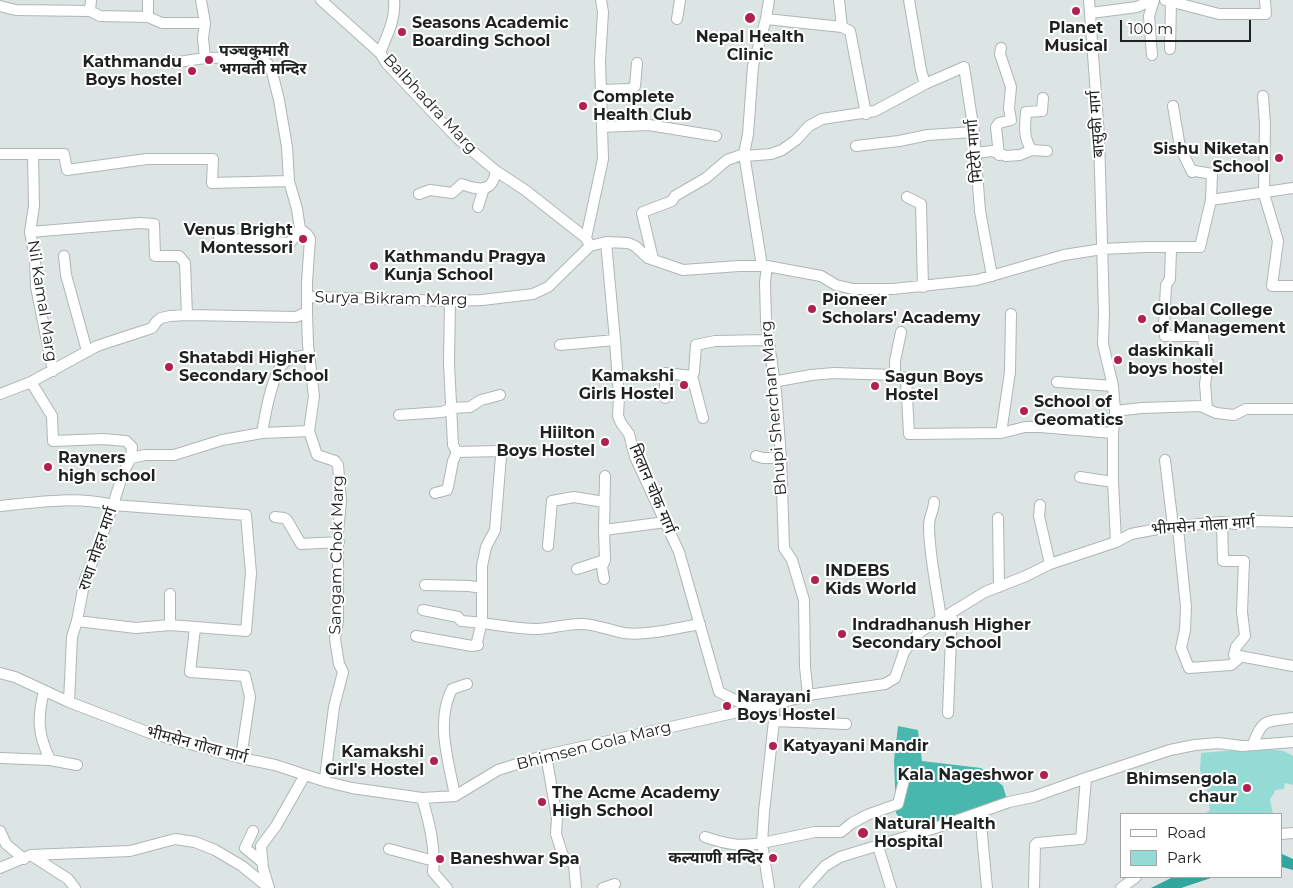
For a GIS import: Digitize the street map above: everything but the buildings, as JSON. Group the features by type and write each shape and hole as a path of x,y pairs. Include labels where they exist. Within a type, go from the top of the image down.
{"street":[{"path":"90,11 91,0"},
{"path":"148,0 148,17"},
{"path":"201,0 205,23 203,38 205,58"},
{"path":"321,0 380,53"},
{"name":"Balbhadra Marg","path":"394,0 395,10 391,26 380,53 387,64 456,138 496,171 525,190 588,242"},
{"path":"601,0 603,12 600,61 603,159 588,242 628,243 653,259 683,270 765,266 821,276 836,285 853,289 893,289 977,280 1064,255 1102,249 1146,247 1200,248 1211,200 1212,174 1192,172 1180,147 1173,106"},
{"path":"677,19 680,0"},
{"name":"Bhupi Sherchan Marg","path":"769,0 766,19 753,66 748,134 744,155 765,266 767,340 776,392 781,458 784,548 792,560 804,600 808,695"},
{"path":"839,0 842,27"},
{"path":"653,259 642,213 672,202 675,196 706,178 727,160 744,155 771,154 782,150 796,140 809,126 822,119 866,114 875,111 925,84 909,0"},
{"name":"बासुकी मार्ग","path":"1089,0 1099,136 1104,313 1103,344 1113,386 1115,411 1113,482 1116,542"},
{"path":"1090,13 1137,7 1153,0"},
{"path":"1152,55 1149,16 1153,0"},
{"path":"1170,49 1168,0 1219,14 1266,14 1265,0"},
{"path":"0,6 16,10 90,11 100,16 148,17 162,23 205,23"},
{"path":"766,19 842,27 850,31 866,114"},
{"path":"1000,155 996,127 999,123 1011,120 1009,108 1011,87 1001,59 1001,48"},
{"path":"172,63 205,58 260,57 268,64 272,72 287,147 289,181 300,229 290,243 219,238"},
{"path":"602,90 630,89 635,86 637,63"},
{"name":"मिटेरी मार्गा","path":"925,84 953,74 964,67 974,132 980,211 992,276"},
{"path":"1263,96 1265,124 1264,194 1278,242 1272,286 1293,286"},
{"path":"1032,150 1026,142 1026,112 1042,111 1043,98"},
{"path":"602,127 649,125 716,136"},
{"path":"856,146 899,141 928,134 974,132"},
{"path":"976,153 992,152 1000,155 1020,155 1032,150 1047,151"},
{"path":"0,154 64,154 67,170 148,158 213,159 212,183 289,181"},
{"path":"30,232 34,206 32,154"},
{"path":"419,194 430,190 452,193 462,184 468,187 484,188 492,182 496,171"},
{"path":"478,207 484,188"},
{"path":"1211,200 1264,194 1293,188"},
{"path":"907,198 921,204 923,287"},
{"name":"Nil Kamal Marg","path":"53,371 36,287 35,257 30,232 140,223 154,224 155,256 179,256 185,263 187,315"},
{"path":"300,229 310,239 307,297"},
{"name":"Surya Bikram Marg","path":"0,394 31,382 97,346 152,328 161,318 187,315 296,317 307,312 307,297 450,301 482,300 533,294 548,288 588,242"},
{"name":"मिलान चोक मार्ग","path":"606,242 619,396 618,416 629,434 635,457 679,552 718,692 743,704 757,708"},
{"path":"1171,248 1170,279 1166,286 1165,336 1202,336 1205,358 1208,363 1205,384 1206,409"},
{"path":"64,256 66,275 87,351"},
{"path":"450,301 449,363 453,445 457,452"},
{"name":"Sangam Chok Marg","path":"307,312 308,345 314,396 309,431 317,455 335,461 338,465 342,501 338,532 338,621 335,638 342,672 330,732 325,778 327,782"},
{"path":"1001,434 1010,372 1011,314"},
{"path":"895,375 895,361 901,332"},
{"path":"560,345 615,340"},
{"path":"702,418 692,376 694,372 692,347 715,341 767,340"},
{"path":"262,432 268,400 280,368 289,360 309,355"},
{"path":"665,398 665,373 692,376"},
{"path":"773,382 834,373 895,375 906,378 909,434 1001,434 1025,427 1113,433"},
{"path":"31,382 52,416 53,441 103,439 126,441 132,446 131,458 145,455 174,455 222,440 262,432 309,431"},
{"path":"1058,382 1113,386"},
{"path":"400,416 470,407 481,400 500,395"},
{"path":"1115,411 1201,406 1216,413 1234,415 1246,409 1293,409"},
{"path":"416,636 458,644 478,645 476,642 482,622 482,566 486,547 495,530 501,456 498,451 457,452"},
{"path":"435,493 447,490 453,461 457,452"},
{"path":"756,456 781,458"},
{"name":"राधा मोहन मार्ग","path":"70,702 72,637 85,579 113,505 122,473 131,458"},
{"path":"1165,460 1186,608 1185,630 1181,648 1189,668 1230,665 1237,660 1234,655 1236,647 1245,636 1242,612 1244,561 1223,561 1222,522"},
{"path":"604,579 602,567 605,560 605,476"},
{"path":"1080,477 1113,482"},
{"path":"548,546 552,501 574,498 604,502"},
{"path":"0,506 19,503 80,500 98,501 113,505 246,515 251,573 246,631 170,625 136,628 77,621"},
{"path":"934,502 934,510 929,522 941,619"},
{"path":"1040,505 1039,516 1050,564"},
{"path":"275,517 287,520 301,544 339,542"},
{"path":"998,518 999,587"},
{"path":"604,530 666,522"},
{"name":"भीमसेन गोला मार्ग","path":"941,619 985,592 1026,576 1050,564 1116,542 1131,534 1222,522 1236,524 1293,522"},
{"path":"577,570 605,560"},
{"path":"425,585 482,588"},
{"path":"170,594 170,625"},
{"path":"423,610 458,617 461,621 482,622 515,628 539,629 581,624 601,626 625,633 635,633 700,624"},
{"path":"948,713 952,613"},
{"name":"Bhimsen Gola Marg","path":"327,782 352,788 422,798 455,796 498,770 546,755 774,705 808,695 885,684 892,682 898,672 908,645 923,630 941,619"},
{"path":"194,628 190,672 245,676 250,697 241,758"},
{"path":"1234,655 1279,665 1293,666"},
{"path":"0,674 15,677 44,692 70,702"},
{"path":"455,796 443,725 444,712 452,689 467,684"},
{"path":"44,692 40,709 40,726 42,742 50,760"},
{"name":"भीमसेन गोला मार्ग","path":"70,702 150,733 241,758 275,765 327,782"},
{"path":"769,888 762,841 774,705"},
{"path":"1254,744 1261,726 1267,722 1293,718"},
{"path":"774,721 846,724"},
{"path":"805,888 825,866 840,856 878,846 1009,802 1033,797 1170,750 1218,743 1242,746 1293,742"},
{"path":"546,755 557,818 556,834 563,856 574,864 576,888"},
{"path":"0,758 50,760 77,764"},
{"path":"705,837 727,844 750,845 762,841 815,832 841,832 852,823 867,815 898,804 906,772"},
{"path":"269,888 262,862 261,846 276,826 305,775"},
{"path":"1034,888 1035,845 1037,843 1081,839 1086,778"},
{"path":"422,798 430,827 434,873 448,888"},
{"path":"980,813 986,888"},
{"path":"0,831 6,844 68,879 75,888"},
{"path":"253,831 245,848 262,862"},
{"path":"0,868 27,857 130,852 175,840 195,842 215,850 242,866 269,888"},
{"path":"878,846 891,888"},
{"path":"389,849 434,861"},
{"path":"1121,888 1135,878"},
{"path":"603,888 615,884"}],"green space":[{"path":"1259,748 1284,751 1293,756 1293,785 1285,783 1284,789 1276,790 1270,799 1273,813 1206,813 1210,810 1206,784 1200,770 1201,753"}],"shaded area":[{"path":"898,726 918,730 922,761 981,768 1003,786 1007,800 911,835 896,813 894,760"},
{"path":"1283,854 1293,859 1293,870 1283,867"},
{"path":"1171,878 1211,878 1181,888 1151,888"}],"place":[{"name":"Planet Musical","path":"1076,11"},
{"name":"Nepal Health Clinic","path":"750,18"},
{"name":"Seasons Academic Boarding School","path":"402,32"},
{"name":"पञ्चकुमारी भगवती मन्दिर","path":"209,60"},
{"name":"Kathmandu Boys hostel","path":"192,71"},
{"name":"Complete Health Club","path":"583,106"},
{"name":"Sishu Niketan School","path":"1279,158"},
{"name":"Venus Bright Montessori","path":"303,239"},
{"name":"Kathmandu Pragya Kunja School","path":"374,266"},
{"name":"Pioneer Scholars' Academy","path":"812,309"},
{"name":"Global College of Management","path":"1142,319"},
{"name":"daskinkali boys hostel","path":"1118,360"},
{"name":"Shatabdi Higher Secondary School","path":"169,367"},
{"name":"Kamakshi Girls Hostel","path":"684,385"},
{"name":"Sagun Boys Hostel","path":"875,386"},
{"name":"School of Geomatics","path":"1024,411"},
{"name":"Hiilton Boys Hostel","path":"605,442"},
{"name":"Rayners high school","path":"48,467"},
{"name":"INDEBS Kids World","path":"815,580"},
{"name":"Indradhanush Higher Secondary School","path":"842,634"},
{"name":"Narayani Boys Hostel","path":"727,706"},
{"name":"Katyayani Mandir","path":"773,746"},
{"name":"Kamakshi Girl's Hostel","path":"434,761"},
{"name":"Kala Nageshwor","path":"1044,775"},
{"name":"Bhimsengola chaur","path":"1247,788"},
{"name":"The Acme Academy High School","path":"542,802"},
{"name":"Natural Health Hospital","path":"863,833"},
{"name":"कल्याणी मन्दिर","path":"773,858"},
{"name":"Baneshwar Spa","path":"440,859"}]}
